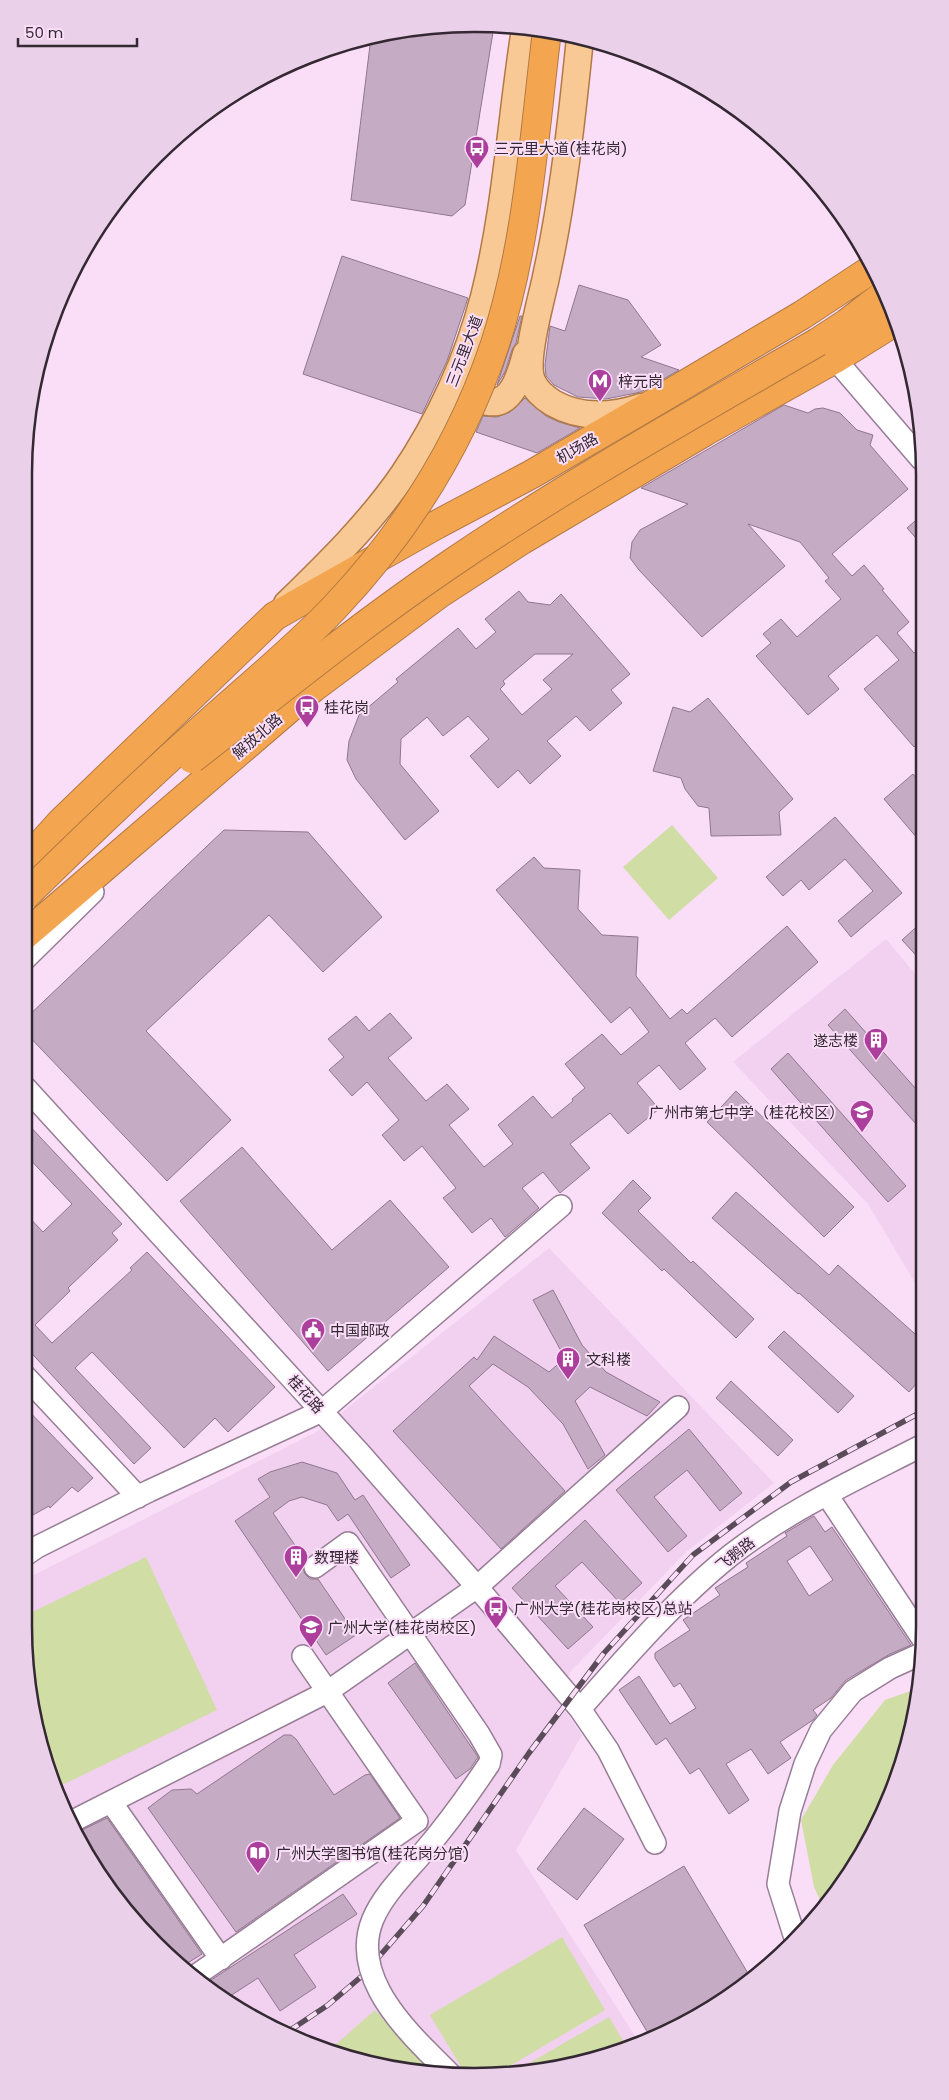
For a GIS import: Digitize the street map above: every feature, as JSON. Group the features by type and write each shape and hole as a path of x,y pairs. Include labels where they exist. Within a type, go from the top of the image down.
{"highway":[{"path":"32,890 125,799 333,609 392,541 430,486 456,438 480,385 496,341 510,288 525,212 546,38"},
{"name":"机场路","path":"275,616 532,474 802,315 867,272"},
{"path":"532,474 526,482 524,501 529,511 538,518 555,521 706,431 826,350 847,323 880,298"},
{"path":"32,891 272,696 418,586 587,476 826,350 890,324"},
{"name":"解放北路","path":"32,929 338,668 438,594 555,521"},
{"path":"32,852 275,616 298,619 315,625 328,635 338,650 340,658 338,668"}],"main road":[{"name":"三元里大道","path":"275,616 360,529 402,476 420,448 457,375 483,298 492,261 524,35"},
{"path":"530,250 560,41"},
{"path":"465,355 462,377 465,387 479,400 496,403 508,396 515,387 532,337 545,283 560,201 579,46"},
{"path":"532,337 531,380 548,400 566,410 598,415 613,414 657,401"},
{"path":"32,906 93,841 205,740"}],"street":[{"path":"826,350 916,452"},
{"path":"32,952 235,754"},
{"name":"桂花路","path":"32,1095 322,1411 477,1587 580,1709 608,1750 655,1843"},
{"path":"32,1550 138,1497 322,1411 561,1206"},
{"path":"32,1384 138,1497"},
{"path":"77,1819 327,1692 477,1587 678,1406"},
{"name":"飞鹅路","path":"580,1709 680,1603 725,1561 780,1521 916,1449"},
{"path":"828,1495 916,1629"},
{"path":"315,1567 348,1543 409,1635 479,1734 491,1755 490,1764 452,1819 387,1896 373,1919 368,1945 372,1974 380,1992 401,2024 443,2067"},
{"path":"200,1972 417,1821 303,1656"},
{"path":"793,1932 778,1884 790,1811 805,1764 821,1730 853,1692 890,1668 916,1656"},
{"path":"111,1802 221,1958"}],"shaded area":[{"name":"广州市第七中学（桂花校区）","path":"886,939 916,975 916,1285 868,1204 733,1062"},
{"name":"广州大学(桂花岗校区)","path":"549,1248 774,1483 686,1552 572,1670 556,1697 582,1735 516,1850 636,2037 561,2059 503,2067 474,2068 417,2064 388,2059 332,2044 305,2034 253,2008 205,1976 183,1958 142,1917 124,1895 107,1871 78,1821 56,1768 41,1712 33,1654 32,1576 318,1431"}],"green space":[{"path":"672,825 718,878 669,920 623,867"},
{"path":"146,1557 217,1710 62,1785 41,1712 33,1654 32,1612"},
{"path":"912,1691 893,1768 883,1795 857,1847 820,1901 814,1887 801,1820 833,1765 885,1700"},
{"path":"562,1937 605,2010 509,2066 474,2068 462,2068 430,2015"},
{"path":"375,2010 424,2065 388,2059 335,2045"},
{"path":"609,2017 624,2042 561,2059 527,2065"}],"building":[{"path":"446,33 493,33 465,205 452,216 351,200 370,46 417,36"},
{"path":"342,256 468,298 447,361 422,414 303,374"},
{"path":"579,285 628,300 661,345 641,357 679,370 641,392 606,399 578,397 554,385 546,376 545,365 550,326 565,331"},
{"path":"520,316 522,316 516,343 505,372 497,385"},
{"path":"525,398 546,416 580,428 537,453 476,432 483,416 497,417 510,412"},
{"path":"784,405 808,413 815,409 823,408 840,413 857,430 873,435 870,445 908,489 832,554 852,576 864,565 909,622 897,633 914,653 916,651 916,745 914,747 864,689 899,660 877,635 828,676 839,689 808,715 756,656 771,643 763,634 781,619 797,637 841,599 825,581 829,578 800,542 748,524 785,566 702,637 630,558 632,542 640,530 688,504 641,488"},
{"path":"916,520 916,538 907,528"},
{"path":"519,591 528,602 550,605 561,594 630,674 611,690 622,703 590,731 576,716 547,741 561,756 530,784 518,770 498,788 470,756 489,739 468,716 443,736 427,717 401,739 400,764 439,811 405,840 356,779 347,760 349,741 359,715 398,682 396,679 458,628 476,649 496,632 485,619","holes":["535,654 573,654 543,680 552,689 522,715 500,689 505,684 503,681"]},
{"path":"708,698 793,799 779,812 781,835 711,836 709,808 698,806 685,789 681,778 653,771 673,707 690,712"},
{"path":"913,774 916,778 916,837 884,799"},
{"path":"835,817 902,893 851,937 838,921 873,891 845,859 809,890 801,880 783,896 766,877"},
{"path":"224,830 308,832 382,917 323,972 269,915 146,1031 231,1120 167,1181 32,1039 32,1012"},
{"path":"534,857 544,868 580,870 578,909 602,935 638,937 636,976 670,1019 682,1009 687,1014 787,926 818,962 732,1037 715,1018 685,1043 706,1069 680,1090 659,1065 637,1083 659,1109 628,1134 610,1113 570,1144 590,1168 560,1193 543,1172 522,1188 539,1208 505,1237 491,1218 472,1233 443,1198 456,1188 422,1146 404,1161 382,1135 399,1120 367,1082 352,1096 329,1070 344,1057 328,1039 356,1016 369,1031 390,1013 412,1038 388,1058 426,1101 447,1084 469,1109 449,1125 484,1167 513,1144 498,1125 533,1096 552,1118 573,1101 572,1099 585,1088 565,1064 602,1034 621,1055 649,1032 630,1007 611,1023 496,890"},
{"path":"916,927 916,955 902,940"},
{"name":"遂志楼","path":"845,1009 916,1089 916,1124 828,1025"},
{"path":"788,1053 906,1186 888,1202 771,1069"},
{"path":"736,1091 854,1207 824,1237 707,1122"},
{"path":"32,1128 122,1224 112,1233 118,1240 68,1288 70,1291 35,1325 52,1343 132,1270 130,1268 147,1252 275,1387 228,1432 215,1418 184,1448 92,1352 75,1368 151,1448 134,1464 32,1354 32,1220 43,1232 72,1204 32,1162"},
{"path":"242,1147 332,1250 390,1200 449,1267 328,1371 180,1201"},
{"path":"633,1180 651,1198 638,1211 691,1263 693,1261 754,1319 736,1338 602,1213"},
{"path":"736,1192 829,1275 838,1265 916,1335 916,1384 909,1392 712,1218"},
{"path":"553,1290 582,1345 606,1372 660,1402 647,1416 590,1387 575,1401 605,1455 588,1469 563,1424 528,1387 493,1364 469,1386 565,1491 501,1549 393,1431 474,1357 477,1360 494,1336 549,1372 565,1358 533,1300"},
{"path":"784,1331 854,1396 838,1413 768,1347"},
{"path":"731,1381 793,1440 778,1456 716,1398"},
{"path":"32,1414 93,1478 78,1492 72,1487 50,1508 49,1506 32,1516"},
{"path":"689,1429 742,1493 720,1511 687,1470 654,1497 687,1536 668,1552 616,1490"},
{"path":"302,1462 337,1473 355,1500 363,1495 410,1565 391,1578 348,1514 338,1521 327,1505 302,1497 289,1501 273,1513 305,1560 303,1568 305,1574 310,1579 318,1579 356,1635 326,1655 235,1521 270,1497 258,1479 270,1472"},
{"path":"814,1516 825,1532 832,1527 911,1645 890,1654 846,1680 831,1698 813,1710 817,1715 813,1720 780,1742 791,1758 768,1774 751,1749 726,1764 749,1800 729,1814 699,1768 690,1774 666,1738 656,1745 619,1690 639,1676 670,1724 696,1708 680,1683 674,1687 655,1658 655,1653 690,1630 683,1620 720,1595 715,1588 748,1567 746,1563 787,1536 785,1533","holes":["810,1546 833,1580 809,1596 787,1561"]},
{"path":"585,1520 642,1583 620,1603 582,1562 555,1586 593,1627 568,1649 512,1588"},
{"path":"415,1663 478,1757 470,1769 456,1779 388,1683"},
{"name":"广州大学图书馆(桂花岗分馆)","path":"284,1735 291,1735 296,1739 334,1795 365,1775 370,1774 400,1818 236,1932 148,1808 172,1790 191,1789 197,1794"},
{"path":"584,1808 624,1839 577,1900 537,1869"},
{"path":"107,1818 202,1954 188,1962 162,1938 124,1895 107,1871 83,1830"},
{"path":"684,1866 748,1973 696,2008 647,2032 584,1925"},
{"path":"343,1894 357,1914 294,1955 316,1987 280,2011 258,1978 232,1995 211,1980"}],"railway":[{"path":"293,2028 328,2005 362,1976 423,1906 529,1753 604,1653 693,1555 791,1482 916,1415"}],"place":[{"name":"三元里大道(桂花岗)","path":"477,169"},
{"name":"梓元岗","path":"600,402"},
{"name":"桂花岗","path":"307,728"},
{"name":"遂志楼","path":"876,1061"},
{"name":"广州市第七中学（桂花校区）","path":"862,1133"},
{"name":"中国邮政","path":"313,1351"},
{"name":"文科楼","path":"568,1380"},
{"name":"数理楼","path":"296,1578"},
{"name":"广州大学(桂花岗校区)总站","path":"496,1629"},
{"name":"广州大学(桂花岗校区)","path":"311,1648"},
{"name":"广州大学图书馆(桂花岗分馆)","path":"258,1874"}]}
